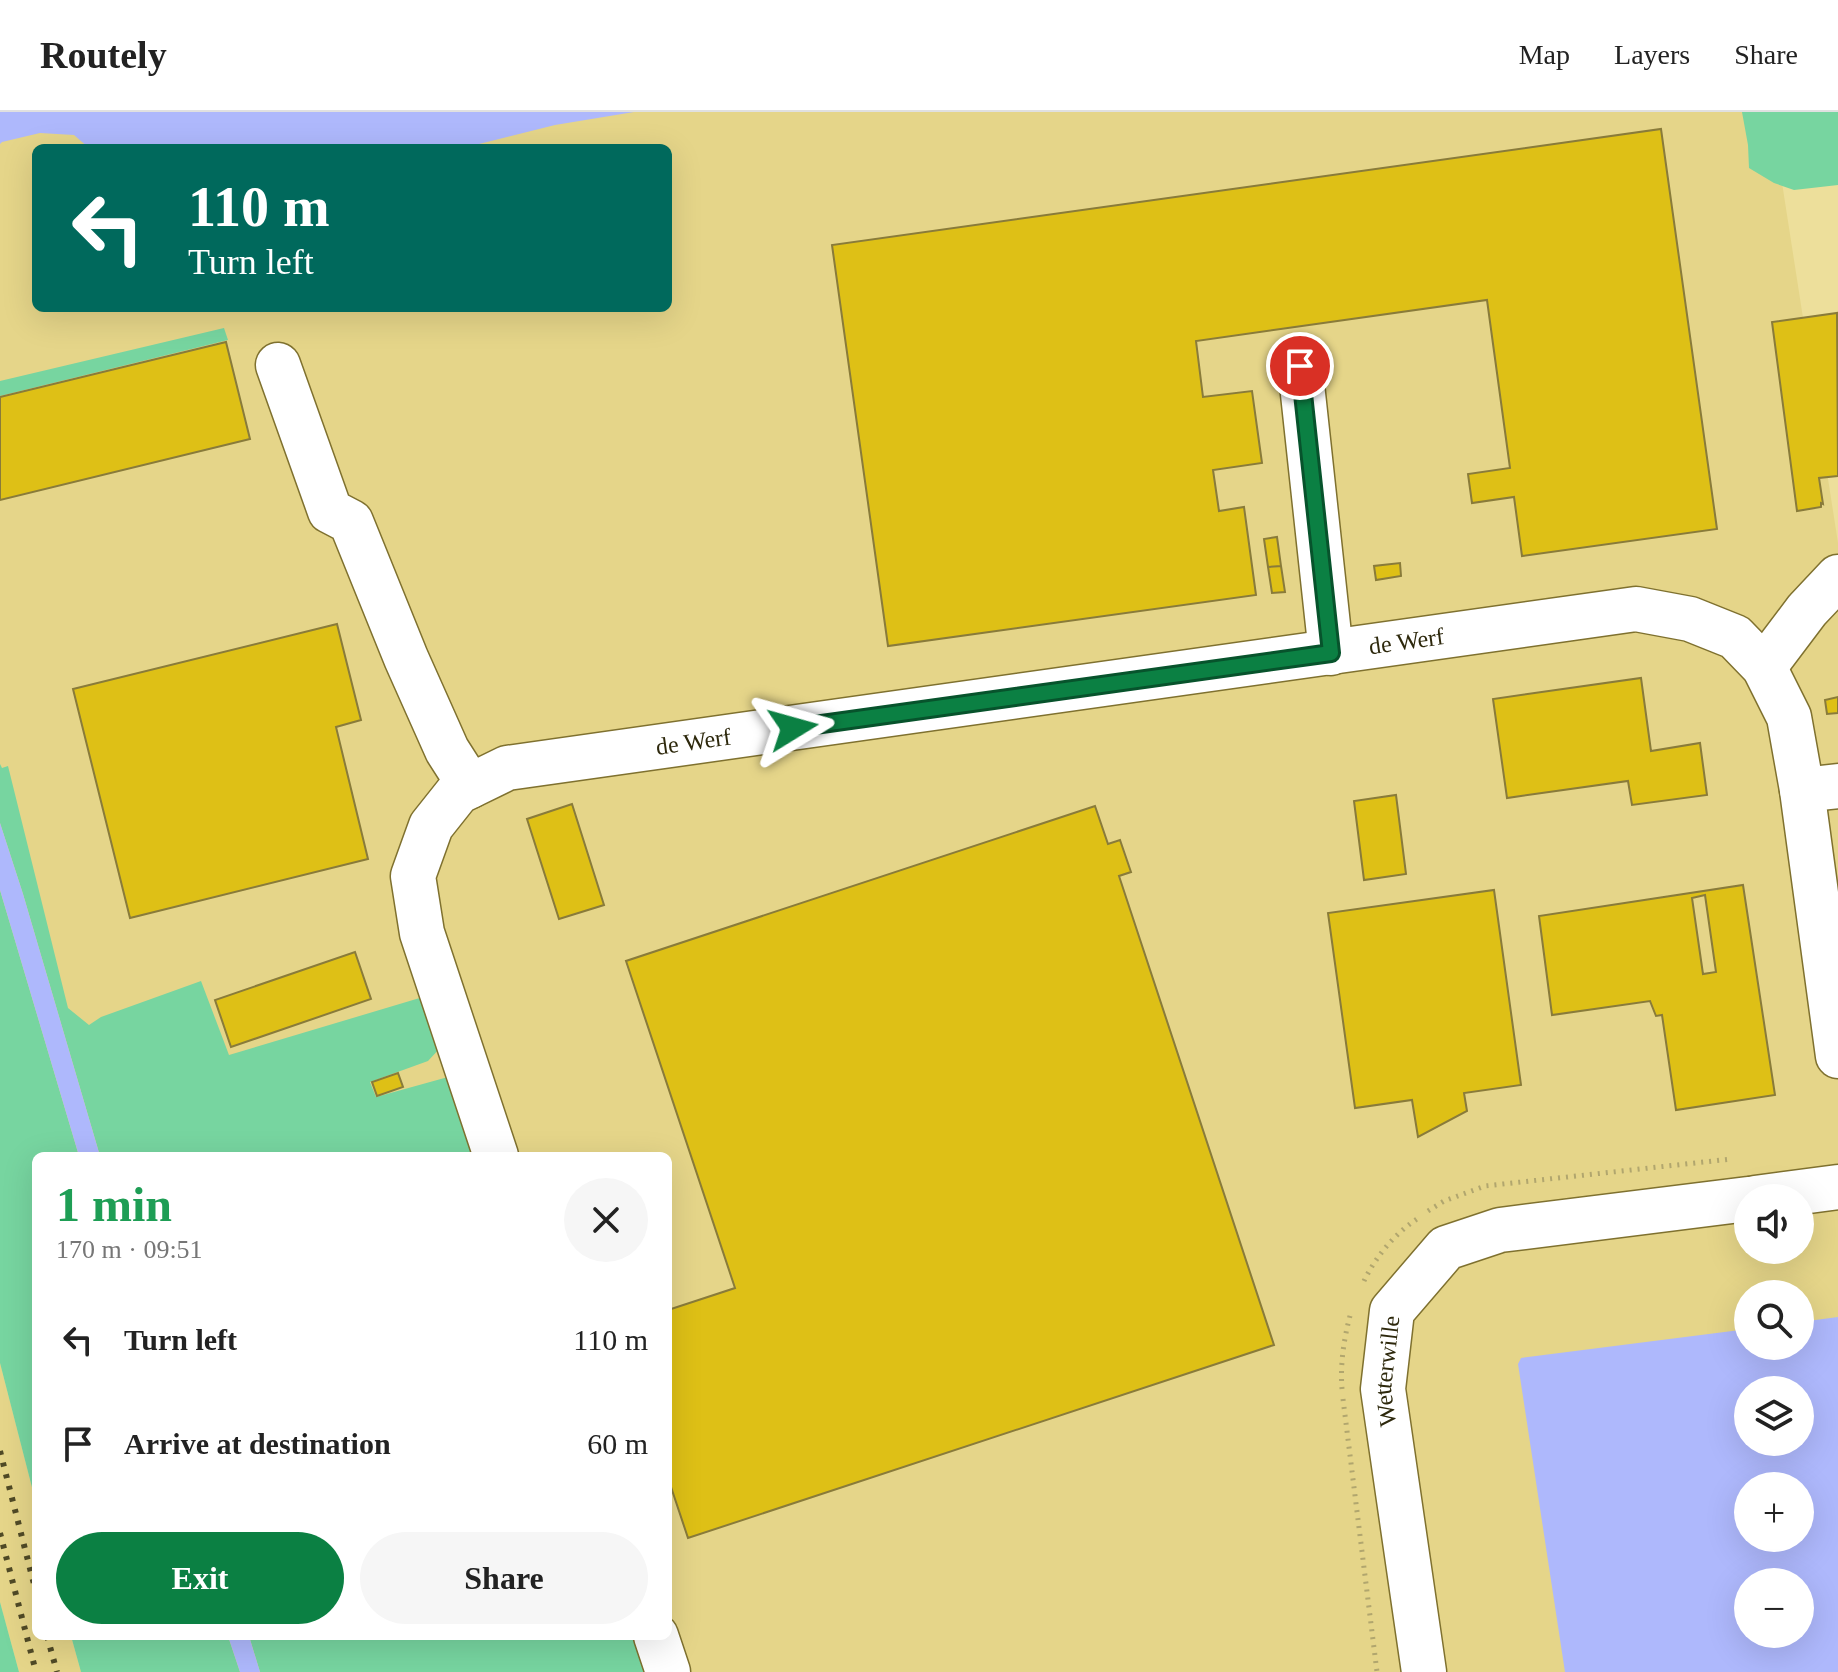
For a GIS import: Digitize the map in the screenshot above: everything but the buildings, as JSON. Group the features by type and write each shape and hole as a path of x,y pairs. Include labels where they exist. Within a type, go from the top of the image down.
{"street":[{"path":"278,365 330,511 351,522 447,750 470,786"},
{"path":"1300,366 1331,653"},
{"path":"1764,667 1807,610 1838,577"},
{"name":"de Werf","path":"495,1152 422,933 413,876 431,826 458,792 507,768 1636,609 1690,619 1735,637 1764,667 1789,717 1820,788 1838,1056"},
{"name":"Wetterwille","path":"1814,1186 1838,1187"},
{"name":"Wetterwille","path":"1424,1672 1383,1389 1392,1311 1446,1248 1500,1230 1734,1188"},
{"path":"657,1640 668,1672"}],"path":[{"path":"1359,1290 1387,1246 1413,1221 1444,1201 1485,1186 1734,1185"},
{"path":"1354,1301 1344,1337 1341,1374 1377,1672"}],"shaded area":[{"path":"48,112 1771,112 1838,543 1838,1338 1814,1342 1814,1280 1734,1280 1734,1349 1540,1385 1581,1672 204,1672 194,1640 672,1640 672,1152 48,1152 0,994 0,125"},
{"path":"0,1363 32,1487 32,1640 72,1640 81,1672 19,1672 0,1602"}],"green space":[{"path":"1742,112 1838,112 1838,185 1794,190 1774,183 1749,168"},
{"path":"224,328 228,340 0,396 0,381"},
{"path":"0,764 2,768 8,766 68,1008 89,1025 101,1017 201,981 229,1055 423,997 441,1047 428,1061 370,1082 376,1097 448,1077 474,1152 99,1152 0,823"},
{"path":"0,890 78,1152 32,1152 32,1487 0,1363"},
{"path":"0,1602 19,1672 0,1672"},
{"path":"72,1640 229,1640 240,1672 81,1672"},
{"path":"250,1640 636,1640 647,1672 260,1672"}],"water":[{"path":"0,112 634,112 555,125 479,144 84,144 74,135 40,133 0,144"},
{"path":"0,823 99,1152 78,1152 0,890"},
{"path":"1838,1317 1838,1672 1565,1672 1518,1364 1521,1358 1734,1331 1734,1360 1814,1360 1814,1320"},
{"path":"229,1640 250,1640 260,1672 240,1672"}],"railway":[{"path":"0,1451 32,1576"},
{"path":"0,1533 36,1672"},
{"path":"48,1640 57,1672"}],"route":[{"path":"793,728 1331,653 1300,366"}]}
